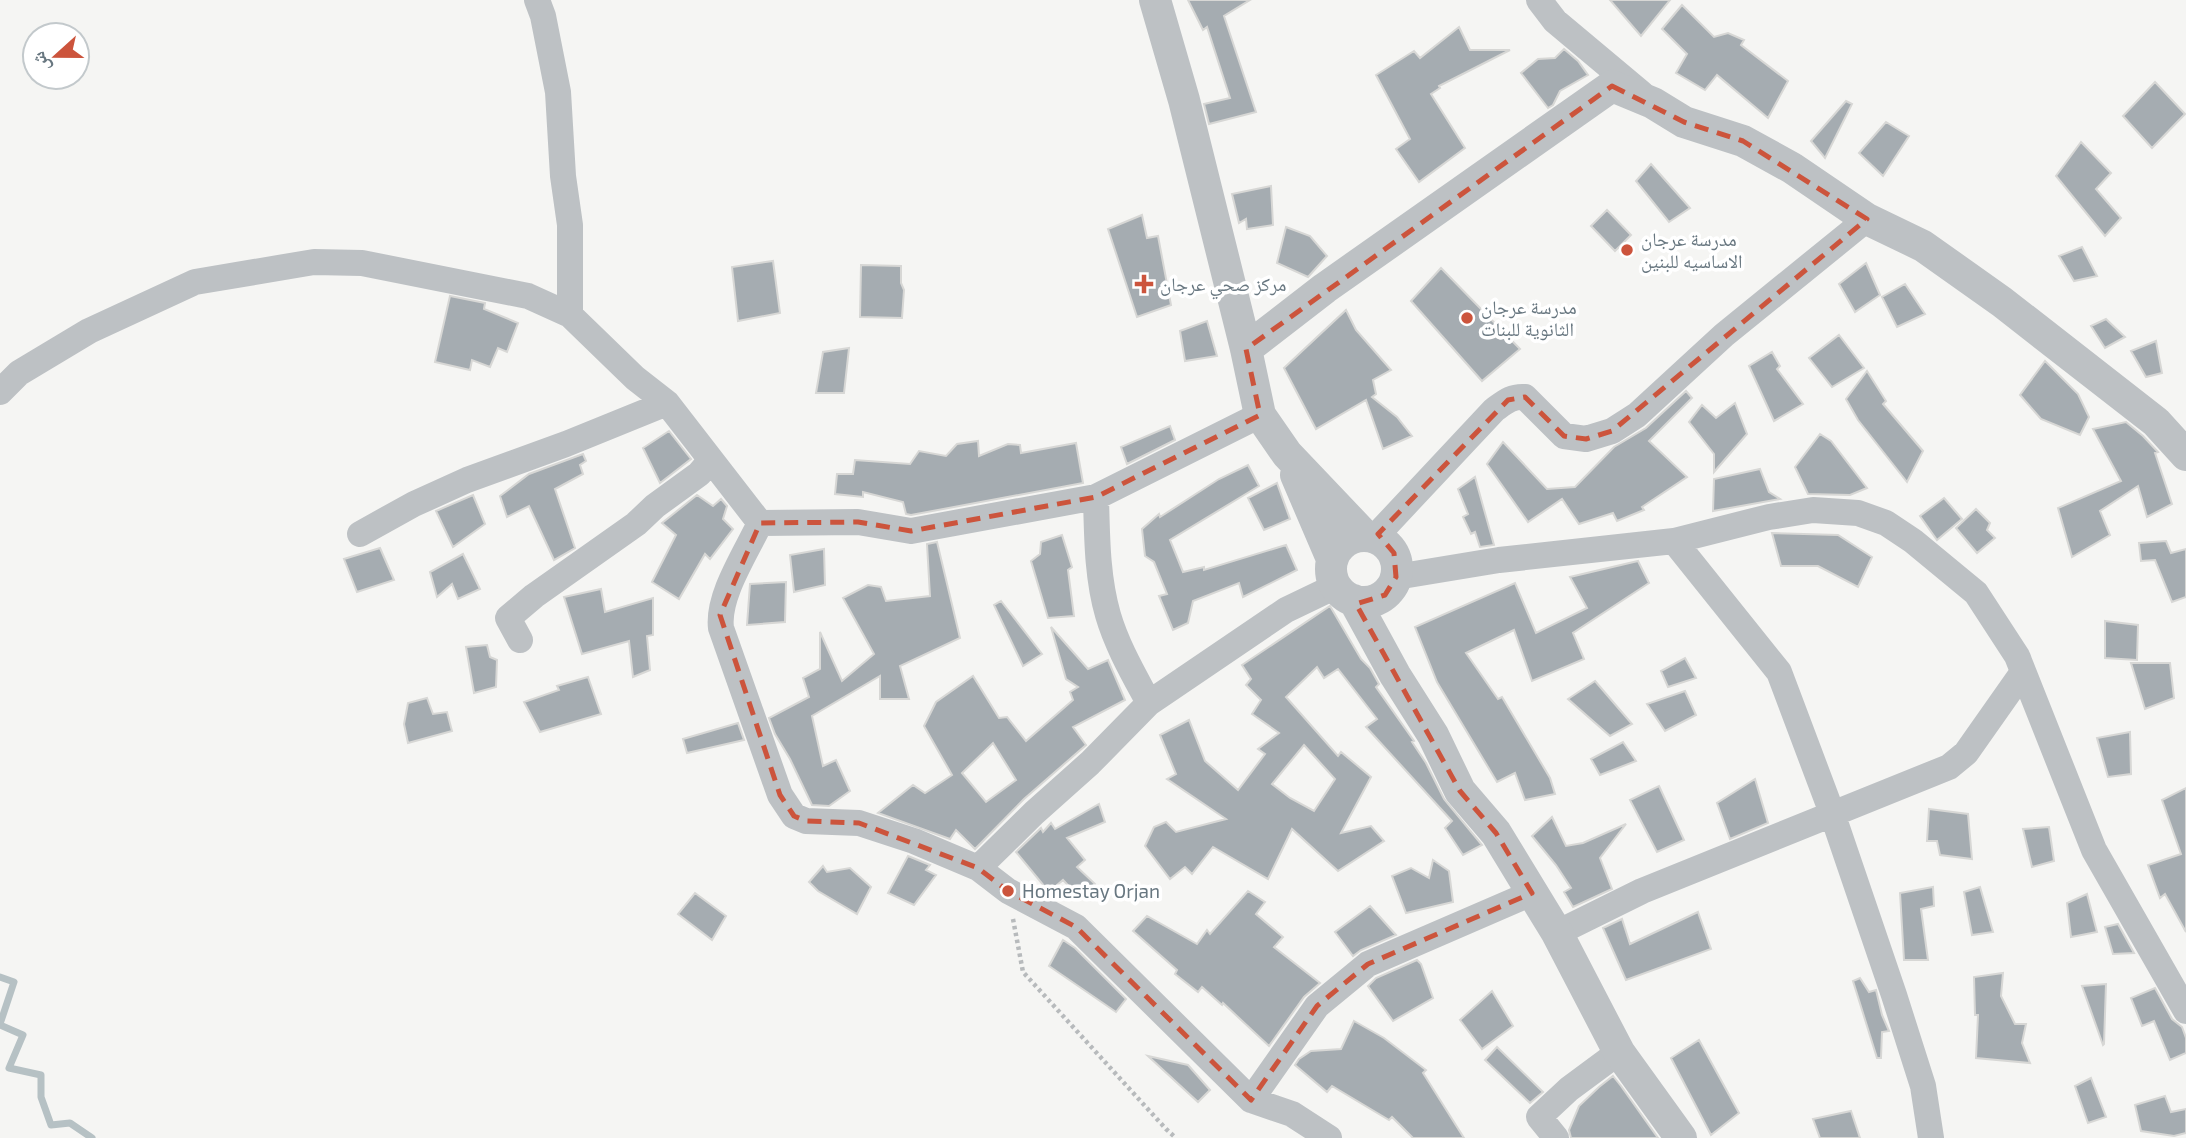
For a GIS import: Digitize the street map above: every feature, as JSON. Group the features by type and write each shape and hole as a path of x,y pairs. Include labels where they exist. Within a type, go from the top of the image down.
{"street":[{"path":"537,0 543,16 558,92 563,176 570,225 570,315"},
{"path":"1155,0 1184,100 1260,415 1287,454 1369,536 1386,543 1394,553 1397,565 1392,587 1385,595 1365,602 1341,582 1339,547 1350,538 1369,536 1494,410 1508,400 1525,397 1564,436 1586,439 1612,431 1637,415 1724,335 1867,219"},
{"path":"1539,0 1555,21 1653,103 1684,122 1743,141 1792,167 1867,219 1923,246 2002,302 2156,422 2186,455"},
{"path":"1246,349 1325,288 1612,86 1653,103"},
{"path":"0,391 19,373 89,331 195,282 314,262 362,263 528,296 570,315 635,378 667,403 760,523"},
{"path":"360,534 414,504 467,480 667,403"},
{"path":"760,523 858,522 911,531 1096,497 1260,415"},
{"path":"1287,454 1341,582 1433,735 1460,791 1496,833 1557,933 1619,1052 1681,1138"},
{"path":"520,640 508,618 534,596 636,524 654,506 699,474 710,460"},
{"path":"1096,497 1098,558 1108,616 1149,703"},
{"path":"1396,578 1499,560 1674,541 1769,517 1813,510 1858,513 1886,523 1913,541 1976,593 2017,656 2024,672 1966,753 1948,767 1642,891 1557,933"},
{"path":"760,523 725,596 720,615 721,628 780,795 794,816 806,821 859,823 914,841 978,868 1008,891 1076,927 1251,1100 1292,1114 1329,1138"},
{"path":"1674,541 1779,672 1832,813 1894,995 1923,1086 1931,1138"},
{"path":"978,868 1090,763 1149,703 1286,610 1341,582"},
{"path":"2017,656 2094,850 2186,1011"},
{"path":"1251,1100 1317,1006 1368,964 1532,893"},
{"path":"1556,1138 1539,1117 1569,1089 1619,1052"}],"path":[{"path":"1008,891 1023,972 1177,1138"}],"highlighted area":[{"path":"1612,86 1684,122 1743,141 1867,219 1612,431 1586,439 1564,436 1525,397 1508,400 1378,534 1394,553 1396,577 1385,595 1356,604 1460,791 1496,833 1532,893 1368,964 1317,1006 1251,1100 1076,927 1008,891 978,868 859,823 806,821 794,816 780,795 720,615 760,523 858,522 911,531 1096,497 1260,415 1246,349"}],"building":[{"path":"1188,0 1250,0 1224,16 1256,112 1209,124 1204,104 1230,98 1207,27 1203,30"},
{"path":"1610,0 1670,0 1641,36"},
{"path":"1682,5 1714,37 1728,33 1744,40 1741,45 1788,81 1768,118 1717,75 1705,90 1676,73 1687,54 1662,29"},
{"path":"1459,27 1470,50 1510,50 1439,86 1440,88 1431,94 1465,148 1419,182 1396,149 1410,139 1376,75 1414,51 1420,58"},
{"path":"1564,49 1578,61 1588,75 1560,91 1553,105 1548,108 1521,73 1538,59 1555,58"},
{"path":"2155,82 2185,114 2152,148 2123,116"},
{"path":"1846,101 1852,104 1825,158 1811,141"},
{"path":"1886,122 1909,136 1883,176 1859,153"},
{"path":"2081,142 2111,173 2096,189 2121,218 2105,236 2056,176"},
{"path":"1651,164 1690,208 1669,222 1636,181"},
{"path":"1271,186 1273,225 1247,229 1246,219 1239,223 1232,194"},
{"path":"1607,210 1631,235 1615,251 1591,226"},
{"path":"1142,215 1147,238 1158,236 1171,305 1137,317 1108,229"},
{"path":"1286,227 1310,236 1327,256 1308,277 1277,263"},
{"path":"2082,247 2097,276 2074,281 2059,256"},
{"path":"773,261 780,313 738,321 732,267"},
{"path":"1866,263 1880,295 1855,312 1839,284"},
{"path":"861,265 901,266 901,283 904,290 902,318 860,317"},
{"path":"1441,268 1520,349 1482,381 1411,301"},
{"path":"1905,284 1925,314 1897,327 1882,297"},
{"path":"450,296 485,303 484,309 518,323 507,352 498,348 490,367 472,360 470,370 435,362"},
{"path":"1346,310 1356,330 1391,370 1373,380 1376,394 1372,397 1397,417 1412,436 1383,449 1366,400 1316,429 1284,368"},
{"path":"2106,319 2125,337 2105,348 2091,326"},
{"path":"1207,321 1217,356 1185,361 1180,331"},
{"path":"1839,335 1864,368 1832,387 1809,358"},
{"path":"2156,341 2162,373 2146,377 2131,351"},
{"path":"849,348 844,393 816,393 823,352"},
{"path":"1772,352 1780,366 1777,369 1803,404 1774,421 1749,366"},
{"path":"2045,361 2078,394 2089,417 2080,435 2041,419 2020,395"},
{"path":"1867,371 1886,401 1883,404 1923,451 1907,482 1858,420 1846,399"},
{"path":"1686,391 1692,398 1649,441 1687,477 1642,507 1644,510 1617,521 1613,513 1579,524 1562,499 1528,522 1487,464 1503,442 1547,489 1575,487 1614,447 1646,428"},
{"path":"1735,403 1747,434 1714,472 1714,454 1689,422 1702,405 1716,418"},
{"path":"2126,422 2158,452 2155,453 2172,504 2147,517 2138,486 2100,511 2110,535 2072,557 2058,508 2121,481 2093,429"},
{"path":"1170,426 1175,440 1127,464 1121,447"},
{"path":"669,431 691,459 660,483 643,448"},
{"path":"1820,434 1831,441 1867,488 1850,495 1808,494 1795,467"},
{"path":"978,441 979,456 1008,444 1020,445 1021,453 1076,443 1083,483 911,515 906,514 903,502 863,492 863,497 835,494 837,474 853,474 855,460 910,464 919,451 946,456 957,444"},
{"path":"583,454 586,461 580,465 583,474 555,489 575,548 554,560 529,506 507,517 500,496 529,474"},
{"path":"1248,465 1259,486 1170,540 1183,572 1204,567 1204,570 1286,545 1297,570 1243,597 1239,583 1193,601 1188,623 1173,630 1159,596 1167,594 1154,562 1145,556 1142,529 1159,514 1160,517 1219,479"},
{"path":"1760,469 1769,492 1780,499 1713,511 1714,479"},
{"path":"1475,477 1494,545 1480,547 1475,532 1471,534 1463,517 1468,514 1458,489"},
{"path":"1277,483 1290,519 1264,530 1248,498"},
{"path":"473,495 485,524 453,547 436,511"},
{"path":"697,495 713,506 721,499 727,506 723,519 733,529 710,559 705,554 679,599 652,582 676,535 662,523"},
{"path":"1944,498 1962,519 1937,540 1920,516"},
{"path":"1976,509 1990,523 1987,530 1995,538 1977,553 1956,528"},
{"path":"1772,533 1838,535 1872,557 1858,587 1818,566 1781,566"},
{"path":"1062,535 1072,567 1068,570 1074,616 1048,618 1031,561 1040,554 1041,542"},
{"path":"2166,541 2171,553 2186,549 2186,597 2172,602 2155,560 2141,561 2139,543"},
{"path":"937,542 960,638 900,666 909,699 880,699 880,676 812,716 823,766 836,760 850,791 829,806 812,805 769,718 809,697 803,678 820,669 820,632 842,681 874,654 843,598 868,585 881,587 886,601 930,596 927,544"},
{"path":"380,548 394,580 357,592 344,559"},
{"path":"824,549 825,585 794,592 790,555"},
{"path":"463,554 480,589 458,599 452,584 437,597 430,572"},
{"path":"1638,561 1649,583 1573,633 1584,659 1532,681 1514,630 1466,653 1498,699 1502,697 1550,778 1555,794 1525,800 1515,773 1497,782 1437,682 1415,627 1515,583 1536,633 1587,608 1570,577"},
{"path":"786,582 785,622 747,625 750,584"},
{"path":"601,589 605,612 653,598 653,635 647,636 650,670 633,677 629,641 582,654 564,597"},
{"path":"1001,601 1042,654 1023,666 994,605"},
{"path":"1330,606 1361,659 1370,668 1379,684 1376,687 1414,741 1412,742 1444,799 1482,845 1463,855 1445,828 1452,821 1366,727 1377,719 1338,669 1324,678 1317,667 1286,697 1338,756 1341,752 1371,777 1341,833 1371,826 1384,841 1338,871 1292,829 1268,879 1213,847 1192,874 1185,867 1170,879 1145,846 1154,827 1166,822 1176,832 1226,819 1167,779 1176,774 1160,735 1189,720 1205,761 1238,790 1265,754 1258,749 1279,733 1252,714 1261,700 1246,685 1251,679 1242,665","holes":["1304,745 1335,779 1314,811 1272,784"]},
{"path":"2105,621 2138,625 2137,660 2105,658"},
{"path":"1051,627 1088,669 1108,660 1125,700 1073,727 1086,745 1024,799 975,849 956,830 950,839 878,813 913,785 925,793 952,775 924,726 936,702 973,676 999,718 1007,717 1026,741 1073,700 1070,692 1078,687 1066,679","holes":["993,743 1016,780 986,802 962,773"]},
{"path":"487,645 490,657 497,660 496,687 474,693 466,647"},
{"path":"1685,658 1696,678 1668,687 1661,671"},
{"path":"2131,663 2170,663 2174,698 2145,709"},
{"path":"588,677 601,714 540,732 524,702 559,690 557,686"},
{"path":"1595,681 1632,724 1610,736 1568,699"},
{"path":"1685,691 1696,715 1665,731 1647,704"},
{"path":"427,698 433,714 447,712 452,731 408,743 404,724 408,703"},
{"path":"738,723 744,740 687,753 683,739"},
{"path":"2130,732 2131,774 2108,777 2097,738"},
{"path":"1623,742 1636,761 1600,775 1591,759"},
{"path":"1755,779 1768,823 1730,839 1717,803"},
{"path":"1659,786 1684,840 1657,852 1630,800"},
{"path":"2186,788 2186,932 2165,894 2160,898 2148,865 2181,854 2162,800"},
{"path":"1099,804 1105,822 1067,838 1085,860 1077,867 1095,884 1081,899 1063,880 1049,892 1016,852 1041,828 1043,832 1051,823 1055,829"},
{"path":"1929,809 1968,814 1972,859 1940,855 1937,841 1927,841"},
{"path":"1552,817 1566,846 1583,843 1626,824 1600,858 1612,889 1573,907 1564,892 1571,888 1532,836"},
{"path":"2049,827 2054,861 2032,867 2023,829"},
{"path":"908,856 930,865 926,870 936,875 914,905 888,893"},
{"path":"1433,860 1449,871 1453,902 1406,913 1392,876 1411,868 1429,878"},
{"path":"823,866 827,872 850,868 871,887 857,914 818,891 809,882"},
{"path":"1933,887 1934,906 1921,909 1928,960 1904,960 1900,893"},
{"path":"1980,887 1993,932 1972,935 1964,892"},
{"path":"1248,891 1265,902 1256,914 1283,937 1274,947 1320,983 1304,997 1269,1046 1223,1003 1222,1005 1202,987 1198,992 1175,974 1177,970 1133,931 1147,916 1197,944 1207,930 1210,934"},
{"path":"695,893 726,916 712,940 678,914"},
{"path":"2087,894 2097,932 2071,937 2067,903"},
{"path":"1370,906 1396,935 1353,956 1335,932"},
{"path":"1698,912 1711,949 1626,980 1603,928 1622,919 1630,944"},
{"path":"2118,924 2134,953 2113,954 2105,927"},
{"path":"1063,940 1075,948 1126,999 1116,1012 1049,966"},
{"path":"1417,960 1421,964 1433,998 1393,1021 1368,986 1376,978"},
{"path":"2003,973 2001,996 2015,1024 2026,1024 2022,1043 2030,1063 1976,1058 1978,1015 1975,1015 1974,977"},
{"path":"1860,978 1869,992 1876,990 1889,1031 1882,1032 1881,1058 1877,1058 1853,981"},
{"path":"2106,984 2104,1044 2103,1045 2082,986"},
{"path":"2155,988 2172,1019 2182,1027 2186,1038 2186,1053 2170,1060 2154,1021 2142,1026 2131,998"},
{"path":"1492,991 1513,1026 1482,1049 1460,1020"},
{"path":"1354,1021 1384,1038 1426,1070 1423,1073 1464,1138 1413,1138 1392,1117 1389,1120 1332,1086 1327,1092 1295,1065 1311,1051 1341,1049"},
{"path":"1699,1040 1739,1113 1711,1135 1671,1058"},
{"path":"1497,1047 1543,1092 1530,1103 1485,1060"},
{"path":"1148,1056 1188,1065 1210,1090 1198,1102"},
{"path":"1613,1076 1658,1138 1571,1138 1569,1130 1579,1106"},
{"path":"2091,1078 2106,1117 2088,1123 2075,1086"},
{"path":"2165,1096 2171,1112 2186,1109 2186,1133 2174,1136 2141,1131 2135,1105"},
{"path":"1851,1111 1860,1138 1820,1138 1813,1119"}],"waterway":[{"path":"0,977 14,982 0,1024"},
{"path":"0,1025 23,1035 9,1068 41,1075 41,1097 51,1125 70,1123 92,1138"}],"place":[{"name":"مدرسة عرجان الاساسيه للبنين","path":"1627,250"},
{"name":"مركز صحي عرجان","path":"1144,284"},
{"name":"مدرسة عرجان الثانوية للبنات","path":"1467,318"},
{"name":"Homestay Orjan","path":"1008,891"}]}
